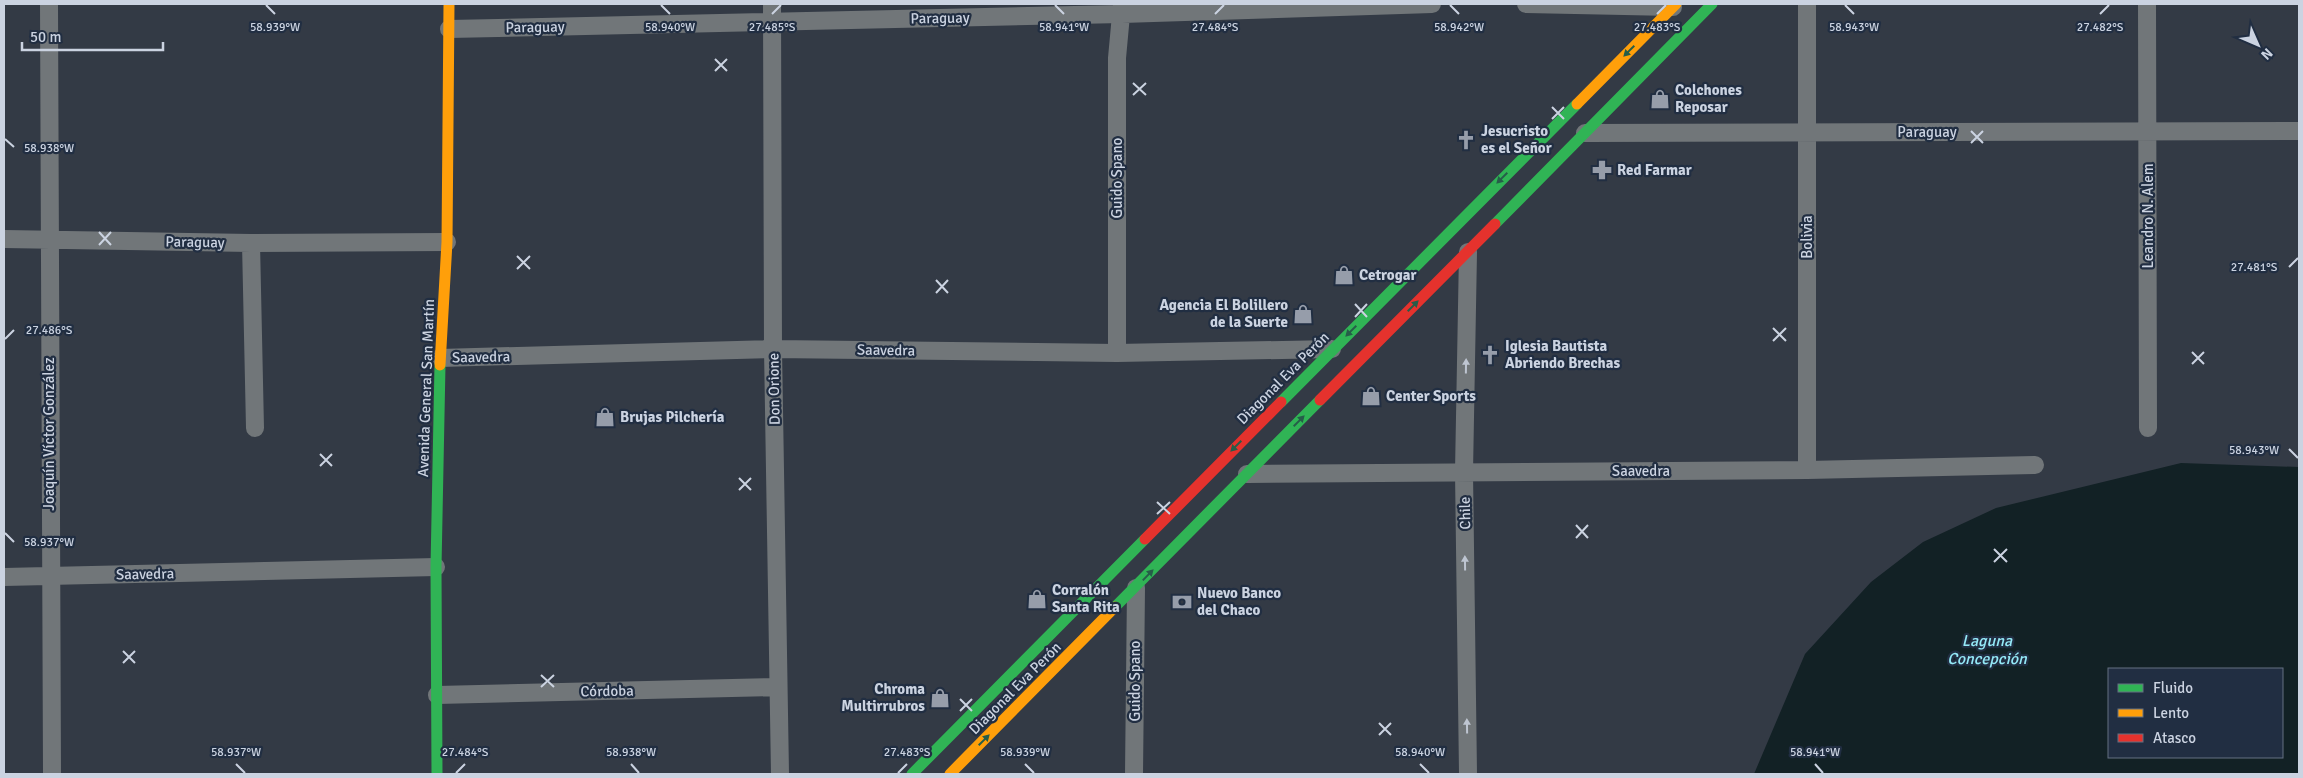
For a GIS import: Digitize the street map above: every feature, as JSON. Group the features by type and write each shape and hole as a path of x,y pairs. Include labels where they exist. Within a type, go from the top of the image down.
{"main road":[{"name":"Avenida General San Martín","path":"437,774 436,567 440,358 447,242 449,4"},
{"name":"Diagonal Eva Perón","path":"950,774 1712,4"},
{"name":"Diagonal Eva Perón","path":"912,774 1675,5"}],"street":[{"name":"Joaquín Víctor González","path":"49,4 52,774"},
{"name":"Don Orione","path":"772,4 773,349 780,774"},
{"name":"Paraguay","path":"448,29 772,22 1122,9 1432,4"},
{"path":"1526,4 1675,5"},
{"name":"Bolivia","path":"1807,470 1808,4"},
{"name":"Leandro N. Alem","path":"2146,4 2148,428"},
{"name":"Guido Spano","path":"1117,353 1117,58 1122,9"},
{"name":"Paraguay","path":"1585,133 2299,130"},
{"name":"Paraguay","path":"4,239 49,238 251,243 447,242"},
{"path":"251,243 255,428"},
{"name":"Chile","path":"1468,252 1464,472 1468,774"},
{"name":"Saavedra","path":"440,358 773,349 1117,353 1332,349"},
{"name":"Saavedra","path":"1247,474 1807,470 2035,465"},
{"name":"Saavedra","path":"4,577 436,567"},
{"name":"Guido Spano","path":"1134,774 1136,588"},
{"name":"Córdoba","path":"437,695 778,687"}],"water":[{"name":"Laguna Concepción","path":"2181,463 2299,467 2299,774 1754,774 1805,654 1871,582 1923,542 1996,508"}],"traffic: fast":[{"path":"1495,224 1712,4"},
{"path":"1281,402 1577,104"},
{"path":"437,774 436,567 440,365"},
{"path":"1115,607 1320,400"},
{"path":"912,774 1145,539"}],"traffic: slow":[{"path":"440,365 447,242 449,4"},
{"path":"1577,104 1676,4"},
{"path":"950,774 1115,607"}],"traffic: jam":[{"path":"1320,400 1495,224"},
{"path":"1145,539 1281,402"}],"place":[{"name":"Colchones Reposar","path":"1660,99"},
{"name":"Jesucristo es el Señor","path":"1466,140"},
{"name":"Red Farmar","path":"1602,170"},
{"name":"Cetrogar","path":"1344,275"},
{"name":"Agencia El Bolillero de la Suerte","path":"1303,314"},
{"name":"Iglesia Bautista Abriendo Brechas","path":"1490,355"},
{"name":"Center Sports","path":"1371,396"},
{"name":"Brujas Pilchería","path":"605,417"},
{"name":"Corralón Santa Rita","path":"1037,599"},
{"name":"Nuevo Banco del Chaco","path":"1182,602"},
{"name":"Chroma Multirrubros","path":"940,698"}]}
